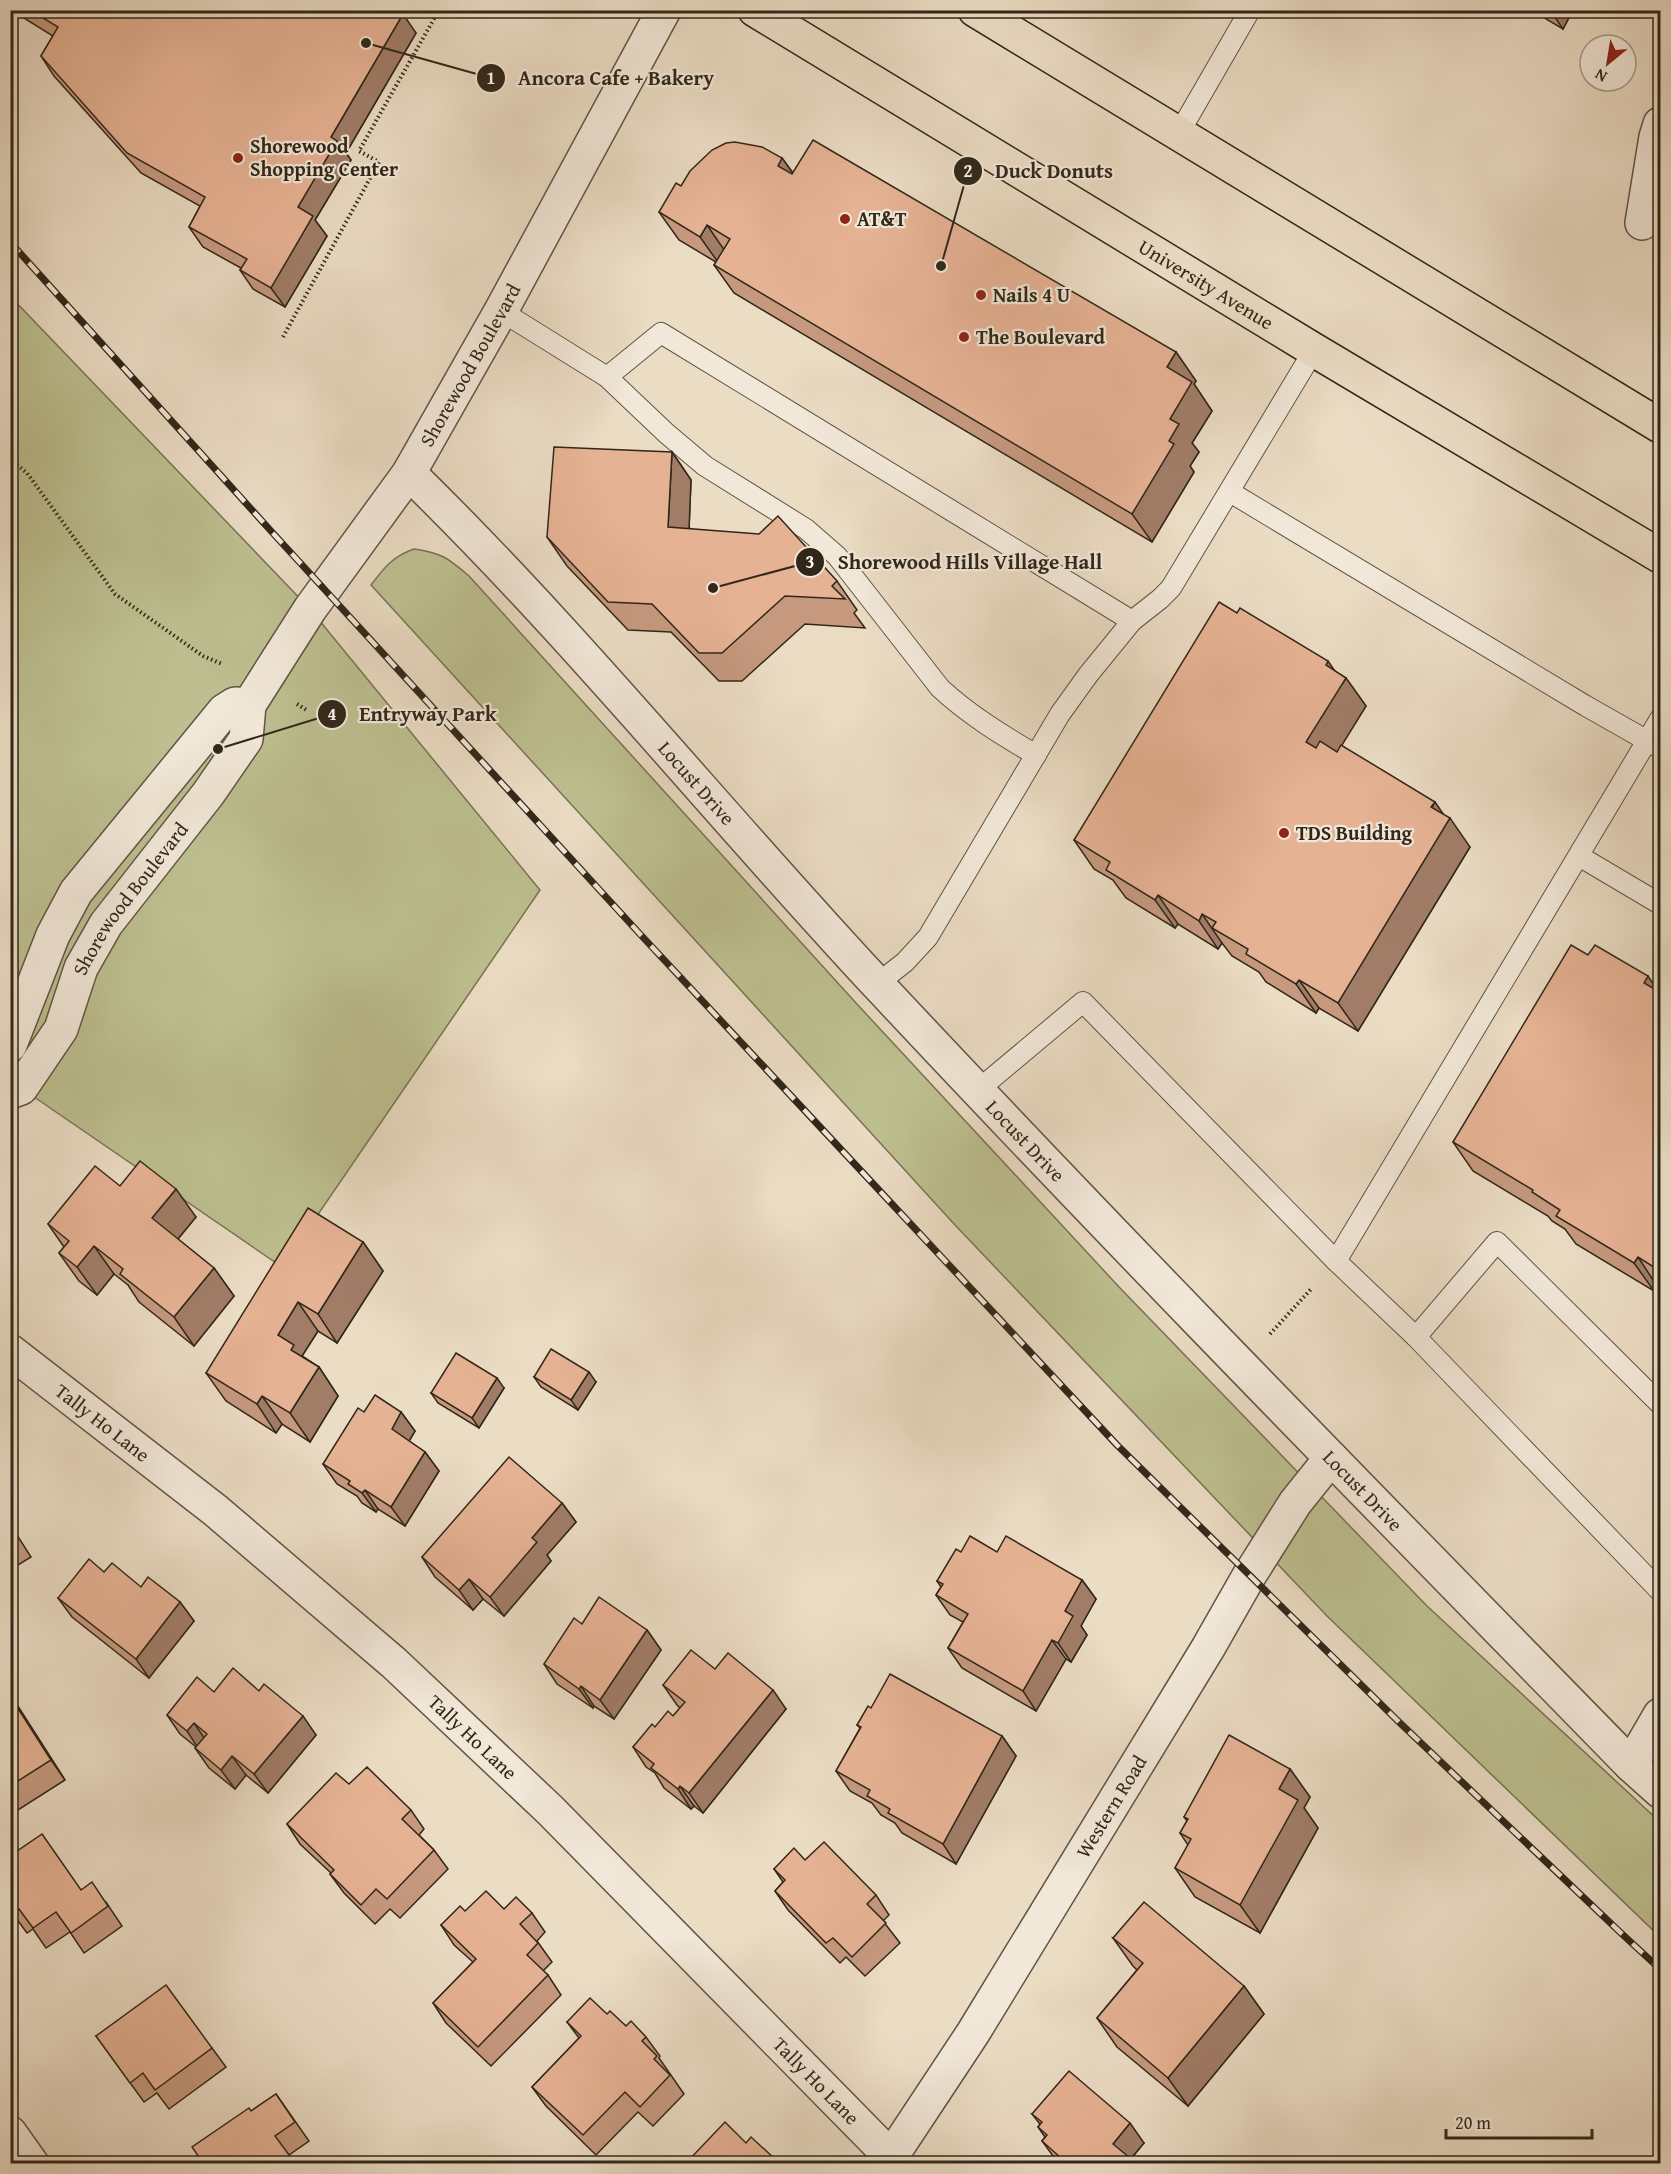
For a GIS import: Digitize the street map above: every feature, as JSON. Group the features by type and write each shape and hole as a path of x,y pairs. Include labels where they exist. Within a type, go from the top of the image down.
{"main road":[{"name":"University Avenue","path":"755,10 1314,350 1660,556"},
{"path":"975,10 1660,426"}],"street":[{"name":"Shorewood Boulevard","path":"10,1092 21,1088 61,1029 81,968 106,924 208,794 246,739 256,694 310,609 409,472 501,311 664,10"},
{"path":"1642,223 1660,124"},
{"name":"Locust Drive","path":"409,472 467,530 638,717 877,984 1330,1458 1631,1765 1660,1791"},
{"path":"10,1045 52,935 76,892 224,711 256,694"},
{"name":"Tally Ho Lane","path":"10,1351 215,1510 394,1663 550,1810 895,2160"},
{"name":"Western Road","path":"895,2160 1196,1668 1276,1532 1294,1503 1330,1458"},
{"path":"1631,1765 1660,1715"},
{"path":"10,2133 32,2163"}],"lane":[{"path":"1179,133 1250,10"},
{"path":"501,311 608,377 666,433 705,466 817,537 837,556 928,676 940,688 959,706 983,723 1036,755"},
{"path":"608,377 661,333 1132,621"},
{"path":"877,984 905,962 928,937 1075,692 1132,621 1171,588 1314,350"},
{"path":"1230,492 1576,700 1654,744"},
{"path":"1336,1261 1579,856 1654,744 1660,719"},
{"path":"1579,856 1660,904"},
{"path":"978,1090 1083,1002 1336,1261 1416,1337 1660,1591"},
{"path":"1416,1337 1497,1242 1660,1404"}],"path":[{"path":"283,337 379,162 359,151 439,10"},
{"path":"10,459 27,473 115,594 256,694"},
{"path":"1264,1341 1336,1261"}],"green space":[{"path":"10,296 310,609 540,890 282,1267 21,1088 11,1092"},
{"path":"414,549 444,557 469,576 856,1003 1120,1288 1427,1606 1660,1822 1660,1937 1327,1616 955,1225 371,585 395,559"}],"building":[{"name":"Shorewood Shopping Center","path":"30,10 397,10 403,14 331,137 337,141 298,207 313,216 271,288 240,270 247,259 189,227 205,197 127,153 41,56 58,27"},
{"name":"The Boulevard","path":"813,140 1176,352 1167,367 1192,382 1170,419 1179,424 1169,441 1174,444 1132,514 714,265 730,239 707,225 700,237 659,212 676,183 681,186 690,171 712,150 726,143 735,142 762,147 782,158 778,166 792,174"},
{"path":"554,447 672,452 668,527 759,534 778,516 837,581 832,586 845,599 785,596 722,653 699,653 652,604 608,602 547,537"},
{"name":"TDS Building","path":"1219,602 1237,613 1240,608 1328,661 1326,665 1346,678 1306,742 1316,748 1320,741 1337,752 1341,745 1435,802 1431,807 1450,818 1338,1003 1299,980 1296,984 1246,954 1248,949 1212,928 1216,922 1202,914 1199,921 1158,895 1155,900 1106,870 1110,862 1074,840"},
{"path":"1571,945 1588,955 1595,945 1648,976 1644,983 1656,990 1658,986 1660,987 1660,1271 1638,1257 1634,1263 1556,1216 1560,1210 1532,1192 1533,1190 1453,1142"},
{"path":"140,1161 176,1189 152,1218 214,1268 174,1317 120,1274 123,1269 94,1246 77,1267 59,1253 69,1241 48,1224 95,1166 120,1186"},
{"path":"308,1208 363,1242 318,1314 298,1302 278,1335 294,1345 291,1350 319,1367 290,1413 262,1396 257,1404 206,1373"},
{"path":"551,1349 589,1372 571,1400 534,1377"},
{"path":"456,1353 497,1378 472,1418 431,1393"},
{"path":"375,1395 401,1412 392,1429 425,1452 391,1507 365,1490 362,1493 348,1484 350,1481 323,1464 358,1408 364,1412"},
{"path":"509,1457 562,1503 532,1538 537,1542 490,1597 469,1579 459,1590 422,1557"},
{"path":"10,1526 18,1537 10,1542"},
{"path":"970,1536 997,1552 1006,1536 1082,1580 1065,1611 1073,1616 1058,1643 1052,1640 1023,1691 948,1648 968,1614 936,1595 943,1584 937,1581 956,1549 961,1552"},
{"path":"89,1559 104,1572 112,1563 141,1587 148,1577 180,1602 136,1659 58,1598"},
{"path":"599,1597 647,1630 600,1700 581,1686 579,1689 544,1664 574,1618 582,1624"},
{"path":"691,1650 715,1669 728,1653 773,1690 689,1793 680,1786 678,1789 651,1768 654,1764 633,1747 652,1724 655,1727 668,1711 673,1716 685,1702 663,1685"},
{"path":"233,1668 259,1691 264,1684 303,1716 254,1774 232,1756 221,1770 195,1748 207,1734 194,1723 187,1731 167,1715 197,1677 214,1692"},
{"path":"890,1674 1002,1736 943,1844 888,1813 890,1809 867,1796 870,1790 836,1771 861,1727 857,1725 868,1706 871,1708"},
{"path":"10,1696 51,1760 10,1786"},
{"path":"1229,1735 1290,1769 1279,1789 1298,1800 1240,1905 1175,1868 1191,1839 1180,1833 1188,1819 1184,1817"},
{"path":"367,1767 411,1810 402,1819 434,1850 387,1899 376,1889 361,1905 330,1874 334,1870 287,1824 336,1773 349,1784"},
{"path":"42,1834 81,1890 92,1882 108,1906 71,1933 56,1912 33,1928 19,1909 13,1913 10,1910 10,1856"},
{"path":"824,1842 876,1895 867,1904 886,1923 852,1957 833,1938 826,1943 775,1891 785,1880 774,1869 794,1848 805,1860"},
{"path":"486,1891 504,1909 516,1897 532,1913 520,1924 538,1943 527,1955 548,1975 478,2047 433,2003 476,1959 441,1925 460,1906 465,1911"},
{"path":"1144,1902 1244,1986 1168,2078 1097,2018 1143,1963 1113,1938"},
{"path":"166,1985 212,2048 155,2090 143,2073 130,2083 96,2036"},
{"path":"590,1998 607,2014 610,2011 626,2026 631,2021 646,2037 642,2041 657,2056 654,2059 670,2075 640,2107 625,2092 583,2135 532,2087 581,2036 567,2022"},
{"path":"1069,2071 1130,2123 1113,2144 1136,2163 1064,2163 1042,2141 1047,2135 1038,2127 1042,2122 1032,2114"},
{"path":"276,2094 295,2122 275,2136 295,2163 203,2163 192,2147 249,2108 251,2111"},
{"path":"725,2122 746,2143 751,2137 775,2159 770,2163 686,2163"}],"railway":[{"path":"10,242 639,933 1117,1445 1400,1723 1660,1969"}],"place":[{"name":"Ancora Cafe + Bakery","path":"366,43"},
{"name":"Shorewood Shopping Center","path":"238,158"},
{"name":"AT&T","path":"845,219"},
{"name":"Duck Donuts","path":"941,266"},
{"name":"Nails 4 U","path":"981,295"},
{"name":"The Boulevard","path":"964,337"},
{"name":"Shorewood Hills Village Hall","path":"713,588"},
{"name":"Entryway Park","path":"218,749"},
{"name":"TDS Building","path":"1284,833"}]}
